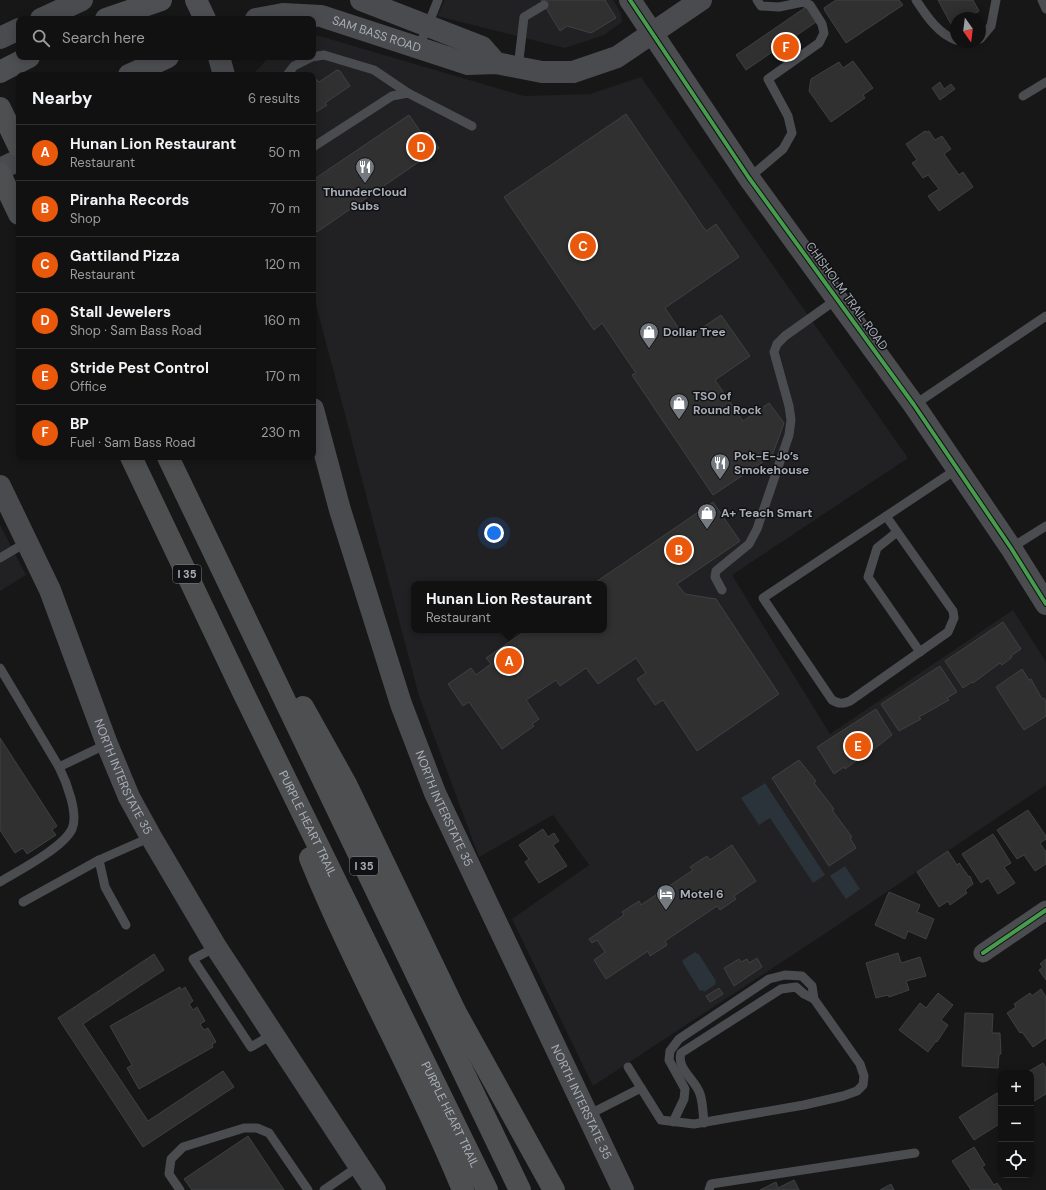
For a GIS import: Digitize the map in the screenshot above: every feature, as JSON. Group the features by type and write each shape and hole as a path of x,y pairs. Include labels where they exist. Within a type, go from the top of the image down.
{"highway":[{"path":"115,16 160,0"},
{"path":"196,0 204,16"},
{"path":"0,72 23,60"},
{"path":"136,72 162,60"},
{"path":"0,108 16,141"},
{"path":"0,136 16,128"},
{"path":"0,174 16,208"},
{"name":"PURPLE HEART TRAIL","path":"132,460 243,692 487,1190"},
{"name":"I 35","path":"169,460 520,1190"},
{"path":"209,542 346,784 456,1013 554,1190"},
{"path":"243,692 333,915 428,1110 463,1190"}],"main road":[{"path":"47,16 82,0"},
{"name":"SAM BASS ROAD","path":"361,0 482,47 496,63"},
{"name":"SAM BASS ROAD","path":"272,16 283,14 322,16 468,64 496,63 542,72 573,72 617,57 701,0"},
{"path":"0,38 16,30"},
{"path":"220,60 223,72"},
{"path":"0,169 16,161"},
{"name":"NORTH INTERSTATE 35","path":"316,420 340,510 399,697 435,793 623,1190"},
{"name":"NORTH INTERSTATE 35","path":"0,486 5,511 27,542 50,590 107,744 129,797 151,838 216,947 375,1190"}],"street":[{"name":"CHISHOLM TRAIL ROAD","path":"630,0 653,32 749,178 914,405 1011,548 1046,604"},
{"path":"982,953 1046,910"}],"lane":[{"path":"419,47 438,0"},
{"path":"749,178 783,149 792,133 788,116 768,79 819,43 824,33 822,24 810,5 803,2 779,7 761,6 756,0"},
{"path":"916,0 930,21 950,38"},
{"path":"986,32 991,26 995,12 996,0"},
{"path":"1042,0 1046,9"},
{"path":"518,68 524,17 544,5"},
{"path":"316,56 324,55 374,70 408,93 472,126"},
{"path":"289,72 294,66 306,60"},
{"path":"1023,96 1046,82"},
{"path":"316,145 392,96 408,93"},
{"path":"722,590 715,577 716,571 748,544 757,530 789,435 791,420 774,352 777,344 785,336 837,299"},
{"path":"914,405 1046,316"},
{"path":"886,516 953,611 954,618 948,632 850,701 844,704 836,703 832,700 763,598 886,516 957,469"},
{"path":"1011,548 1046,526"},
{"path":"897,532 877,548 868,577 920,652"},
{"path":"0,558 27,542"},
{"path":"0,668 66,781 74,819 72,829 64,840 0,882"},
{"path":"59,767 107,744"},
{"path":"23,902 99,860 151,838"},
{"path":"99,860 105,887 126,924"},
{"path":"628,1067 661,1120 673,1122 694,1124 804,1105 843,1096 857,1091 863,1084 864,1076 860,1064 814,999 812,986 802,976 785,974 769,979 679,1039 670,1051 669,1060 685,1089 684,1099 673,1122"},
{"path":"704,1123 700,1093 681,1065 679,1059 681,1053 781,989 796,987 804,994 814,999"},
{"path":"588,1115 640,1088"},
{"path":"180,1190 169,1174 171,1159 183,1147 244,1128 257,1128 269,1133 308,1190"},
{"path":"709,1190 711,1184 915,1153"},
{"path":"324,1190 360,1166"}],"shaded area":[{"path":"445,0 613,0 621,13 622,22 604,35 565,48 437,16"},
{"path":"316,35 524,96 590,94 641,77 908,458 732,575 830,734 1013,610 1046,662 1046,785 826,933 593,1086 512,919 589,865 553,815 479,857 419,696 316,304 316,72 255,72 266,60 316,60"},
{"path":"0,525 26,575 0,591"},
{"path":"765,783 825,875 813,883 770,818 759,825 741,798"},
{"path":"845,866 860,889 846,899 830,876"},
{"path":"695,952 697,954 698,953 716,981 716,984 704,992 703,990 700,991 683,963 683,960"}],"building":[{"path":"541,0 605,0 616,18 591,33 567,26 560,31"},
{"path":"836,0 899,0 903,5 846,43 824,8"},
{"path":"938,0 973,0 979,11 950,12 950,22"},
{"path":"806,7 816,22 746,70 736,55"},
{"path":"853,61 873,88 863,95 865,98 831,122 809,91 811,79 839,62 843,68"},
{"path":"337,70 340,71 350,86 325,103 327,105 316,112 316,79 319,82"},
{"path":"940,82 944,89 951,84 955,89 940,100 932,88"},
{"path":"626,114 706,231 716,224 739,257 665,308 686,339 721,315 750,356 715,380 743,421 769,403 784,423 772,456 713,495 632,375 636,373 602,323 594,330 504,197"},
{"path":"409,115 423,135 428,131 439,148 317,232 316,178"},
{"path":"925,131 929,131 935,140 942,136 951,149 944,154 959,175 963,172 973,187 939,211 928,196 939,189 928,175 923,178 912,163 917,160 906,144"},
{"path":"713,502 740,541 677,584 685,594 716,599 779,694 697,751 663,700 655,705 637,679 646,673 636,658 598,684 586,668 560,686 556,680 526,700 539,719 532,724 534,726 502,749 469,702 463,706 448,684 471,668 476,675 491,664 486,658 523,633 607,633 607,581 597,581"},
{"path":"1003,622 1021,649 1012,655 1011,658 1002,665 1000,663 973,683 972,682 963,688 945,661"},
{"path":"940,666 957,692 947,698 949,700 919,717 921,719 899,731 881,704"},
{"path":"1022,669 1029,680 1031,679 1042,699 1044,698 1046,701 1046,716 1024,730 996,687"},
{"path":"876,709 892,735 845,769 844,767 834,774 817,747"},
{"path":"0,738 57,826 52,830 56,835 27,854 23,848 15,853 0,830"},
{"path":"799,760 816,781 814,783 834,809 832,810 852,837 850,838 856,848 829,866 772,778"},
{"path":"1028,810 1046,836 1046,839 1040,843 1046,852 1046,864 1035,871 1024,855 1017,859 997,830"},
{"path":"543,829 548,837 554,833 559,841 553,845 567,866 539,883 525,862 529,859 519,845"},
{"path":"993,834 1011,863 1004,867 1015,883 998,894 988,878 981,883 962,854"},
{"name":"Motel 6","path":"732,845 756,881 734,896 736,899 720,910 717,906 665,941 667,945 650,956 648,951 606,979 594,960 605,952 597,940 592,943 589,939 624,915 622,912 639,901 641,905 693,870 690,867 707,856 710,860"},
{"path":"948,851 957,865 959,863 969,877 970,876 973,884 965,890 967,893 950,905 948,901 939,907 917,872"},
{"path":"889,892 920,905 917,912 934,919 926,939 908,931 905,939 875,925"},
{"path":"898,953 901,963 920,957 926,976 906,981 909,990 889,997 888,995 876,998 866,963"},
{"path":"154,954 164,970 83,1024 148,1121 223,1071 234,1087 143,1147 58,1018"},
{"path":"757,958 762,967 734,986 724,968 739,959 741,962 747,959 749,963"},
{"path":"1046,959 1046,980 1039,970 1043,967 1040,964"},
{"path":"180,987 181,990 185,987 193,1001 189,1004 193,1010 197,1007 205,1021 200,1024 204,1030 208,1028 216,1042 212,1044 213,1047 139,1089 127,1068 132,1065 110,1026"},
{"path":"719,988 723,994 710,1002 706,996"},
{"path":"1041,989 1046,997 1046,1038 1033,1047 1022,1032 1020,1033 1007,1013 1016,1007 1014,1004 1030,993 1032,996"},
{"path":"938,993 953,1005 941,1020 948,1025 937,1042 936,1041 928,1052 899,1030 920,1003 926,1008"},
{"path":"965,1013 993,1014 992,1033 1000,1033 1001,1054 999,1054 998,1068 962,1066"},
{"path":"1043,1063 1046,1068 1046,1094 1034,1101 1034,1070 1031,1070"},
{"path":"997,1093 998,1094 998,1125 974,1140 959,1117"},
{"path":"248,1136 284,1190 192,1190 184,1179"},
{"path":"974,1147 985,1165 982,1167 994,1185 997,1183 1002,1190 971,1190 952,1161"},
{"path":"794,1180 799,1190 760,1190 776,1182 778,1188"},
{"path":"891,1184 894,1190 880,1190"}],"cycle path":[{"path":"630,0 749,178 914,405 1011,548 1046,604"},
{"path":"983,953 1046,910"}],"place":[{"name":"BP","path":"786,47"},
{"name":"Stall Jewelers","path":"421,147"},
{"name":"ThunderCloud Subs","path":"365,184"},
{"name":"Gattiland Pizza","path":"583,246"},
{"name":"Dollar Tree","path":"649,349"},
{"name":"TSO of Round Rock","path":"679,420"},
{"name":"Pok-E-Jo’s Smokehouse","path":"720,480"},
{"name":"A+ Teach Smart","path":"707,530"},
{"name":"Piranha Records","path":"679,550"},
{"name":"Hunan Lion Restaurant","path":"509,661"},
{"name":"Stride Pest Control","path":"858,746"},
{"name":"Motel 6","path":"666,911"}]}
